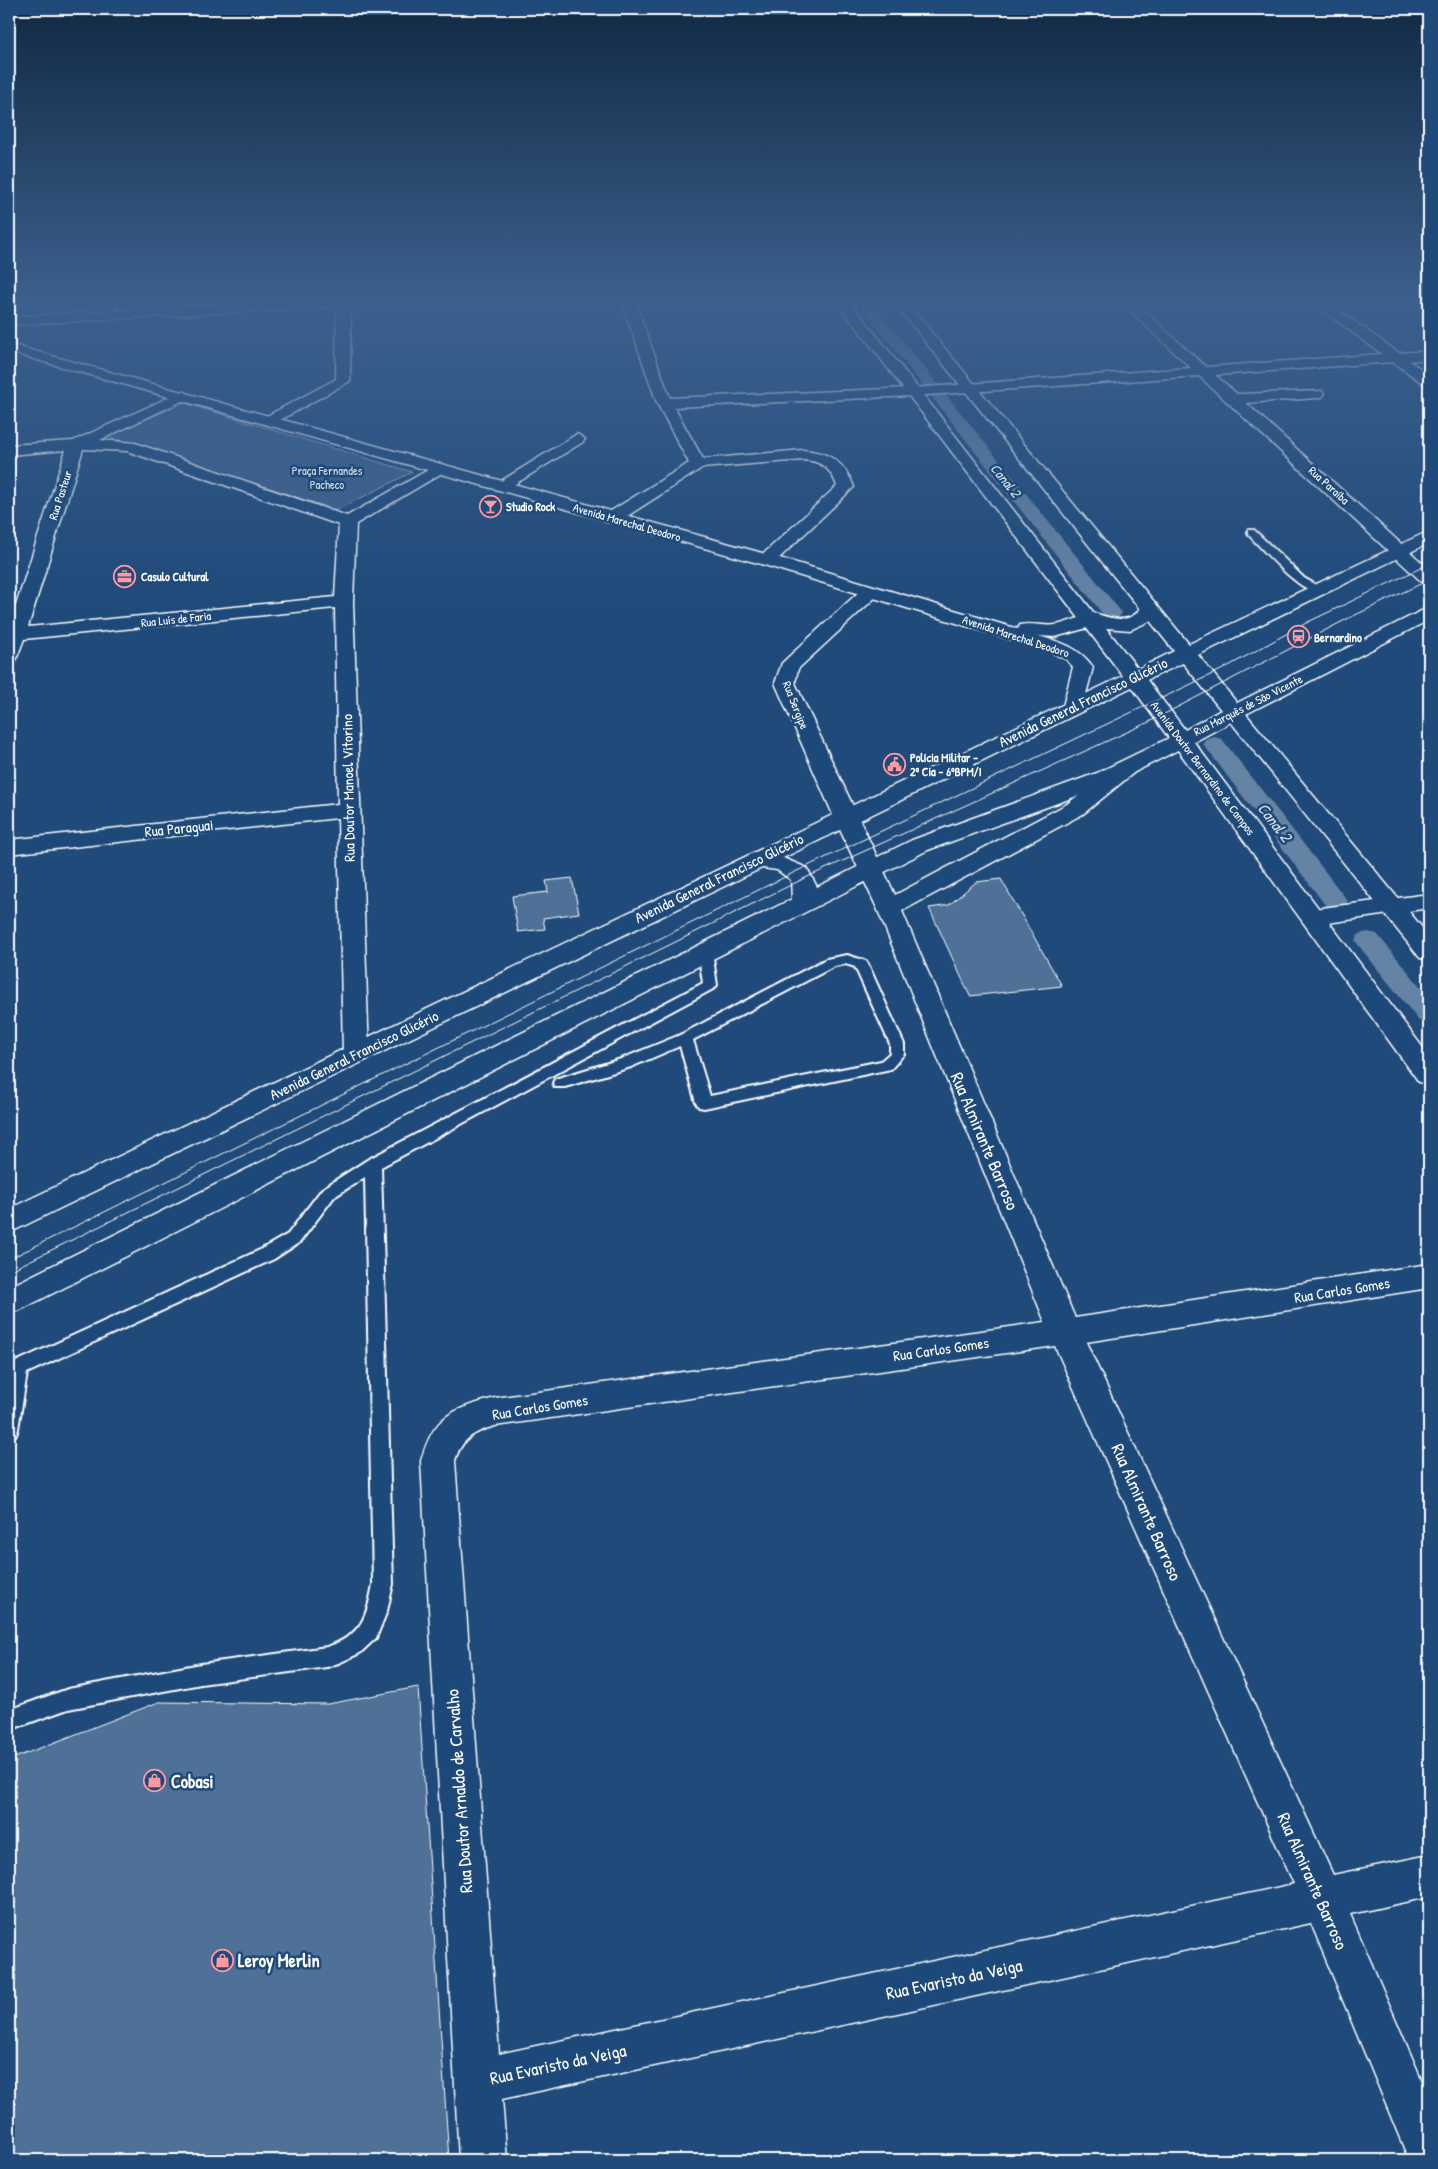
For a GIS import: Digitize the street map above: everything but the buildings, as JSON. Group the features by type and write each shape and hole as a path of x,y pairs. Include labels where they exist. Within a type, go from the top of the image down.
{"street":[{"path":"76,445 172,400"},
{"name":"Avenida Marechal Deodoro","path":"201,400 612,518 767,560 1070,652 1079,660 1083,667 1073,706"},
{"path":"270,420 308,400"},
{"path":"698,464 664,403 723,400"},
{"name":"Avenida Doutor Bernardino de Campos","path":"926,400 1089,619 1182,739 1429,1075"},
{"path":"972,400 1150,609 1429,952"},
{"name":"Rua Paraíba","path":"1234,400 1401,551 1429,579"},
{"path":"500,486 577,439"},
{"path":"9,450 76,445 129,446 348,522 441,469"},
{"name":"Rua Pasteur","path":"9,656 12,635 76,445"},
{"path":"612,518 698,464 817,454 830,461 846,487 767,560"},
{"name":"Rua Doutor Manoel Vitorino","path":"348,522 344,602 348,810 356,1054"},
{"name":"Avenida General Francisco Glicério","path":"9,1222 1073,706 1429,536"},
{"name":"Rua Sergipe","path":"845,817 785,677 793,663 870,592"},
{"name":"Rua Luís de Faria","path":"12,635 344,602"},
{"path":"926,607 1046,631 1066,630 1089,619 1107,623 1135,623 1143,620 1150,609"},
{"name":"Rua Marquês de São Vicente","path":"889,908 1074,809 1130,766 1429,613"},
{"path":"9,1301 705,951 938,837 1080,788 1130,766"},
{"name":"Rua Paraguai","path":"9,847 348,810"},
{"name":"Rua Almirante Barroso","path":"845,817 889,908 1065,1332 1322,1900 1429,2152"},
{"path":"755,861 779,863 795,872 805,886 804,902"},
{"path":"1314,917 1429,901"},
{"name":"Rua Carlos Gomes","path":"454,1426 495,1412 1065,1332 1429,1276"},
{"name":"Rua Doutor Arnaldo de Carvalho","path":"454,1426 442,1443 438,1461 483,2160"},
{"name":"Rua Evaristo da Veiga","path":"478,2081 1429,1876"}],"lane":[{"path":"1251,532 1300,580 1317,590"},
{"path":"9,1428 14,1371 268,1254 294,1238 328,1194 373,1164 710,985 705,951"},
{"path":"560,1083 626,1063 685,1038 830,962 847,959 861,964 897,1044 897,1054 886,1065 704,1103 685,1038"},
{"path":"9,1720 68,1699 201,1674 297,1661 346,1651 362,1640 377,1616 383,1584 373,1164"}],"green space":[{"name":"Praça Fernandes Pacheco","path":"184,403 412,472 337,510 106,436"}],"waterway":[{"name":"Canal 2","path":"943,400 1112,613"},
{"name":"Canal 2","path":"1214,744 1335,901"},
{"name":"Canal 2","path":"1368,940 1429,1015"}],"tram line":[{"path":"9,1259 795,872 1223,669 1306,623 1429,564"},
{"path":"9,1271 803,879 1147,723 1347,619 1429,580"}],"place":[{"name":"Studio Rock","path":"490,506"},
{"name":"Casulo Cultural","path":"125,576"},
{"name":"Bernardino","path":"1298,637"},
{"name":"Polícia Militar - 2ª Cia - 6ºBPM/I","path":"894,764"},
{"name":"Cobasi","path":"155,1781"},
{"name":"Leroy Merlin","path":"222,1960"}]}
